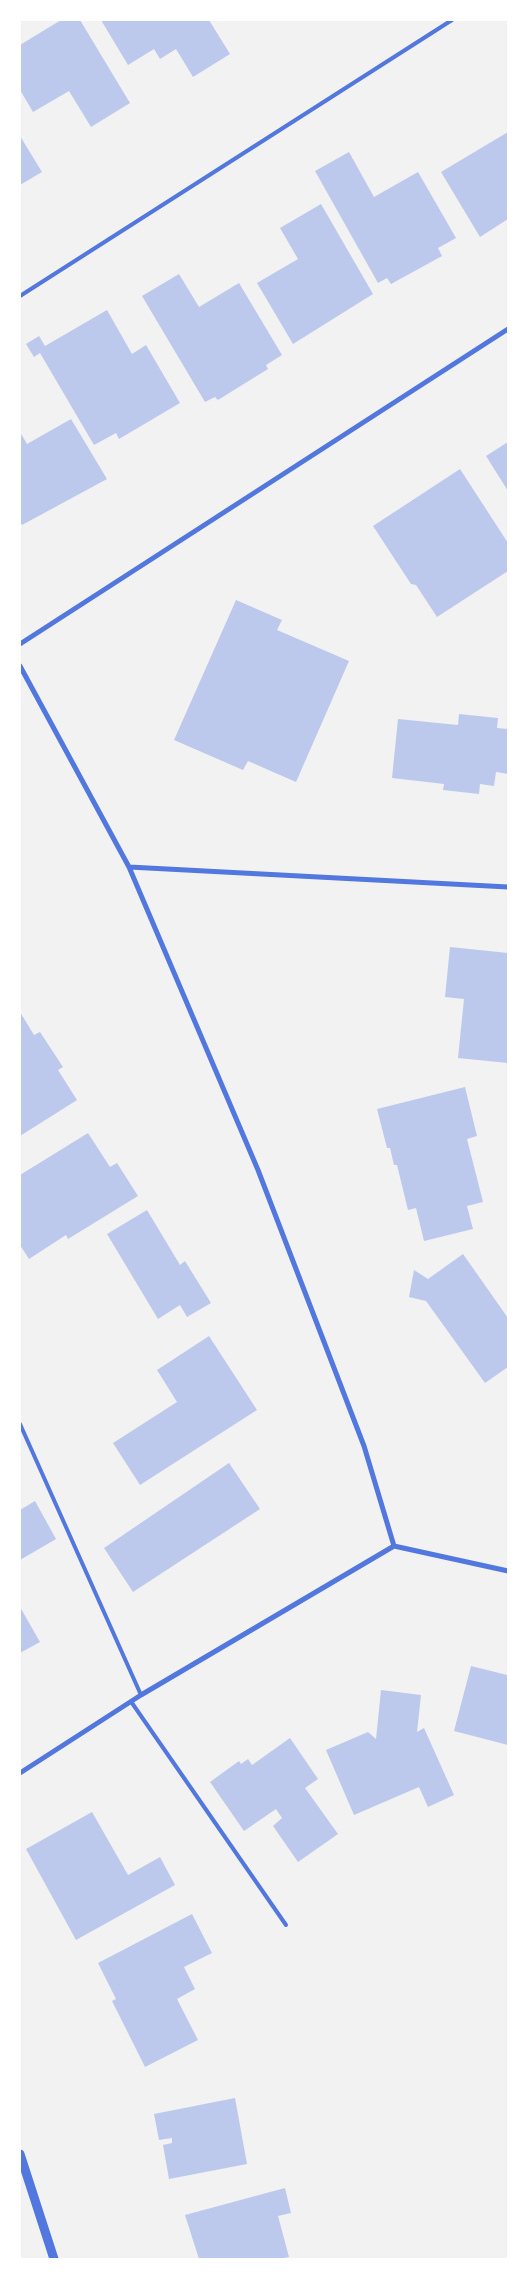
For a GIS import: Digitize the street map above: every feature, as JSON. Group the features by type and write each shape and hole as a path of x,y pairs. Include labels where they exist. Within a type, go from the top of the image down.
{"street":[{"path":"20,644 508,329"},
{"path":"20,666 129,867 258,1170 364,1446 394,1546"},
{"path":"129,867 508,888"},
{"path":"20,1773 132,1703 141,1695 394,1546 508,1571"},
{"path":"20,2154 54,2259"}],"lane":[{"path":"20,296 452,20"},
{"path":"20,1424 141,1695"},
{"path":"132,1703 286,1926"}],"building":[{"path":"61,20 80,20 130,103 91,127 69,91 33,112 20,90 20,45"},
{"path":"101,20 209,20 230,54 193,77 176,49 160,59 154,49 128,65"},
{"path":"508,132 508,219 480,237 441,172"},
{"path":"20,136 42,172 20,185"},
{"path":"349,152 374,197 418,172 456,238 438,248 442,256 391,284 387,278 378,283 315,171"},
{"path":"321,204 373,294 293,344 257,283 298,259 280,228"},
{"path":"179,274 199,307 239,283 282,355 266,365 268,369 218,400 215,397 205,402 142,296"},
{"path":"107,310 132,354 146,345 180,403 119,439 116,433 94,445 40,353 34,357 26,344 39,336 45,346"},
{"path":"71,419 107,479 22,525 20,522 20,432 27,444"},
{"path":"508,442 508,491 486,456"},
{"path":"460,469 508,543 508,571 437,617 416,585 411,584 373,526"},
{"path":"236,600 282,620 277,630 349,661 296,782 248,761 243,770 174,740"},
{"path":"459,714 498,718 497,728 508,729 508,774 496,772 494,786 480,784 479,794 443,790 444,784 392,778 398,719 458,725"},
{"path":"450,947 508,953 508,1063 458,1058 464,999 445,997"},
{"path":"20,1012 34,1035 40,1032 63,1067 58,1070 77,1100 20,1136"},
{"path":"465,1087 477,1136 467,1139 483,1202 467,1206 473,1229 424,1241 416,1208 408,1210 397,1165 394,1165 390,1148 387,1148 377,1109"},
{"path":"88,1133 110,1167 117,1163 138,1196 68,1239 66,1235 29,1259 20,1245 20,1175"},
{"path":"147,1210 180,1265 185,1261 211,1303 187,1317 180,1305 158,1319 107,1234"},
{"path":"463,1254 508,1318 508,1367 485,1383 426,1301 409,1297 414,1270 428,1279"},
{"path":"209,1336 257,1410 140,1485 113,1443 177,1402 157,1370"},
{"path":"229,1463 260,1509 133,1592 104,1548"},
{"path":"35,1501 56,1539 20,1560 20,1510"},
{"path":"20,1607 40,1642 20,1653"},
{"path":"471,1666 507,1675 508,1745 454,1731"},
{"path":"381,1690 421,1695 417,1732 424,1728 454,1795 428,1807 419,1787 354,1815 326,1750 368,1732 376,1739"},
{"path":"290,1738 318,1779 305,1788 338,1834 298,1862 273,1826 282,1818 276,1809 244,1831 210,1782 239,1761 241,1764 248,1759 252,1765"},
{"path":"92,1812 128,1875 160,1857 175,1885 76,1940 26,1849"},
{"path":"192,1914 212,1953 184,1967 195,1989 177,1999 198,2040 145,2067 112,2001 116,1999 98,1963"},
{"path":"235,2098 247,2164 169,2179 163,2145 172,2143 172,2138 159,2140 154,2114"},
{"path":"285,2188 291,2213 278,2216 289,2257 280,2259 199,2259 185,2215"}]}
